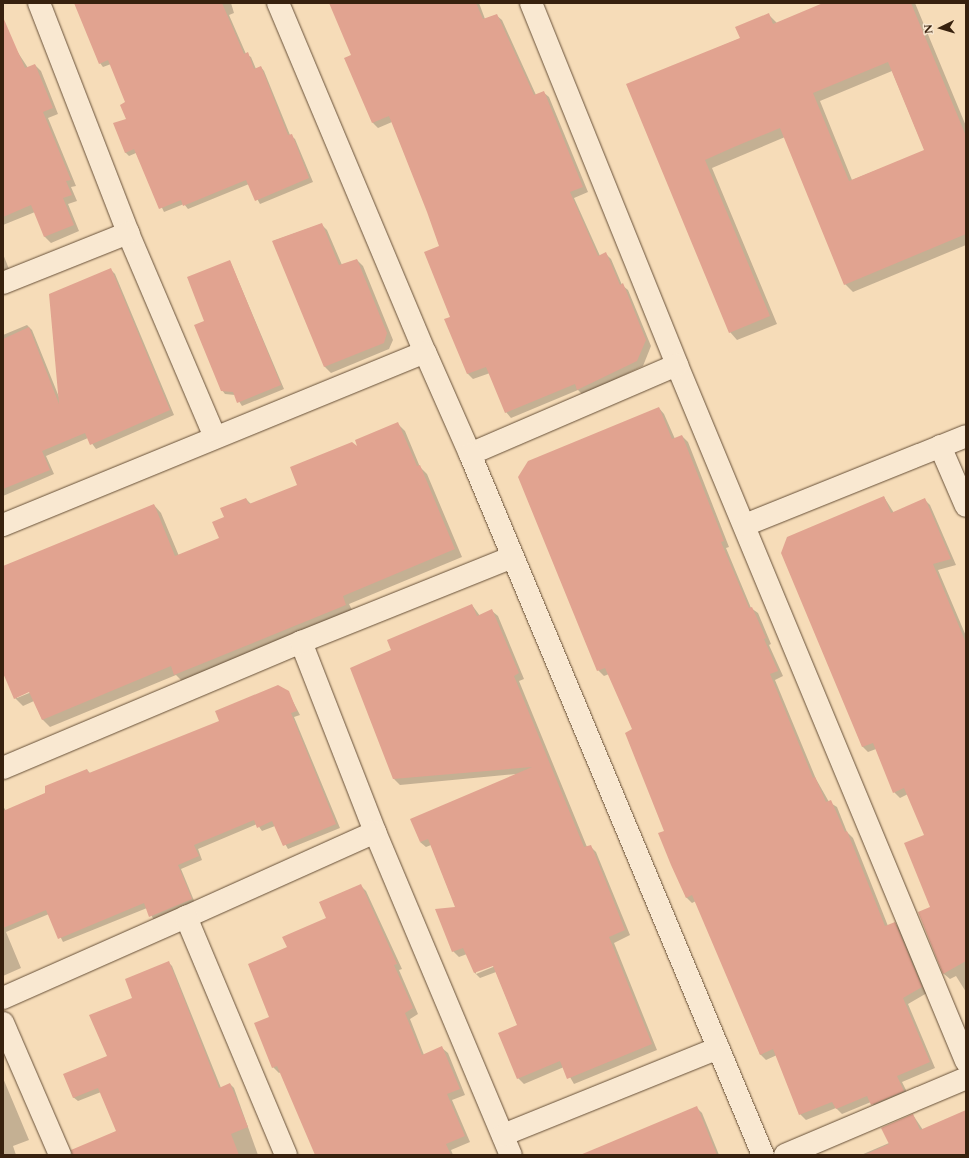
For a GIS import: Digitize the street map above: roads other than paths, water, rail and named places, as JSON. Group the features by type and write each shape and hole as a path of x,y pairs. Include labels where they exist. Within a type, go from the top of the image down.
{"street":[{"path":"39,3 128,233 215,437"},
{"path":"278,3 425,352 470,454 763,1155"},
{"path":"531,3 677,365 745,525 966,1061"},
{"path":"3,283 128,233"},
{"path":"3,524 425,352"},
{"path":"470,454 677,365"},
{"path":"745,525 966,436"},
{"path":"940,446 966,506"},
{"path":"3,768 302,642 512,557"},
{"path":"302,642 375,832 511,1155"},
{"path":"3,998 375,832"},
{"path":"186,917 286,1155"},
{"path":"3,1023 60,1155"},
{"path":"503,1134 718,1048"},
{"path":"785,1155 966,1078"}]}
